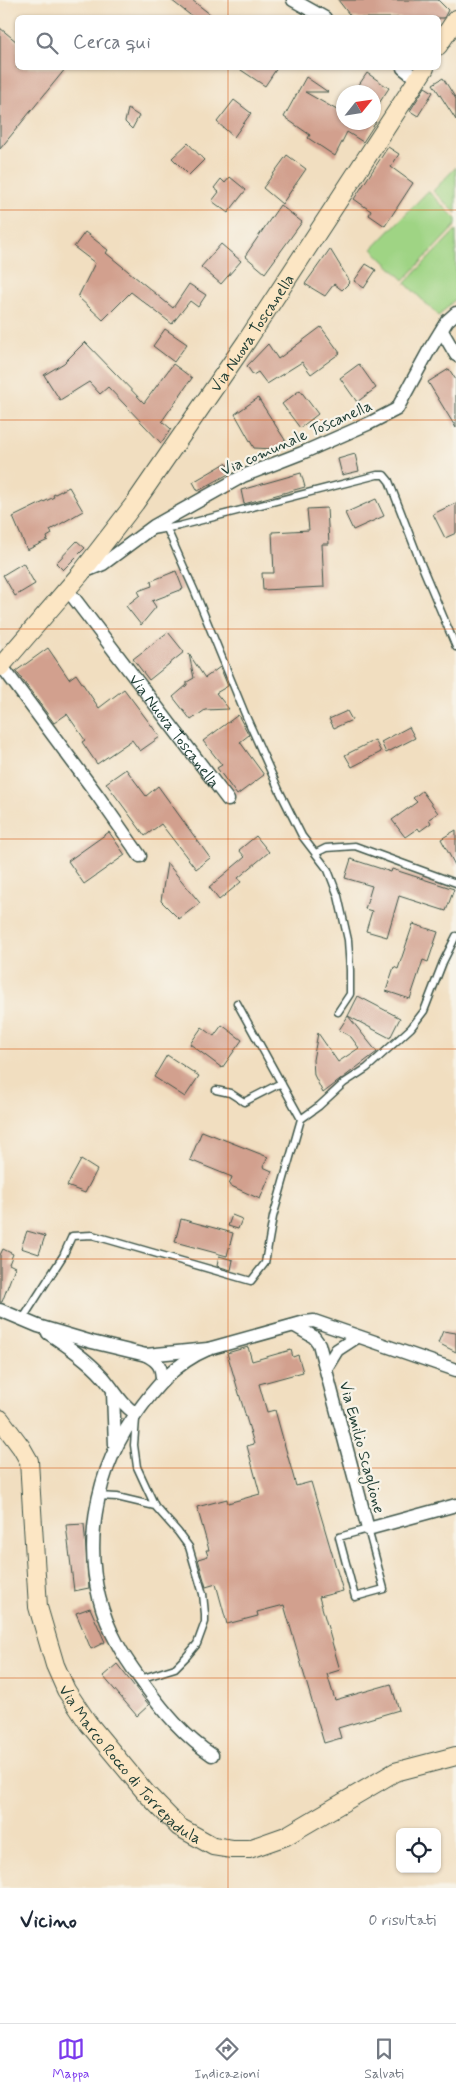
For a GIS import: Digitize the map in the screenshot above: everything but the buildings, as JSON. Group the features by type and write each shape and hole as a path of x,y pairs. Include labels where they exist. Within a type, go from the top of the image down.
{"main road":[{"path":"441,42 456,19"},
{"name":"Via Nuova Toscanella","path":"0,666 81,573 135,503 246,342 421,73"},
{"name":"Via Marco Rocco di Torrepadula","path":"0,1419 29,1461 38,1607 55,1664 66,1690 88,1723 146,1793 179,1826 213,1846 249,1849 286,1836 395,1772 456,1756"}],"street":[{"path":"293,0 320,15"},
{"name":"Via comunale Toscanella","path":"81,573 103,564 145,532 243,476 302,453 397,409 447,320 456,313"},
{"path":"442,331 456,355"},
{"name":"Via Nuova Toscanella","path":"67,589 228,800"},
{"path":"0,666 98,796 140,856"},
{"path":"0,1310 38,1326 146,1355 155,1360 160,1366 162,1381"},
{"path":"212,1755 188,1736 162,1708 140,1679 116,1643 106,1620 97,1590 93,1551 94,1522 98,1496 122,1434 147,1397 162,1381 194,1355 208,1349 304,1322 314,1321 456,1370"},
{"path":"38,1326 82,1356 103,1378 123,1405 136,1414"},
{"name":"Via Emilio Scaglione","path":"295,1326 314,1337 319,1344 368,1529 456,1505"},
{"path":"326,1368 336,1350 358,1337"},
{"path":"82,1356 85,1347 92,1342"},
{"path":"146,1355 208,1349"},
{"path":"113,1392 116,1450"}],"lane":[{"path":"145,532 167,529 377,475 384,475 389,481 420,564 456,647"},
{"path":"167,529 276,784 302,836 328,870 335,887 348,940 350,994 338,1012"},
{"path":"316,853 326,848 355,846 456,883"},
{"path":"22,1320 63,1256 72,1236 92,1235 251,1281 265,1263 272,1217 301,1119 319,1106 344,1083 367,1068 410,1028 424,1011 443,962 456,936"},
{"path":"237,1003 301,1119"},
{"path":"216,1090 230,1093 244,1102 282,1084"},
{"path":"136,1414 134,1446 136,1467 155,1506 189,1547 203,1594 204,1622 197,1644 175,1668 140,1679"},
{"path":"98,1496 117,1497 155,1506"},
{"path":"368,1529 384,1589 355,1597 339,1537 368,1529"}],"green space":[{"path":"456,167 456,213 433,191"},
{"path":"428,191 456,219 456,225 404,280 372,249"},
{"path":"456,230 456,298 439,316 405,283"}]}
